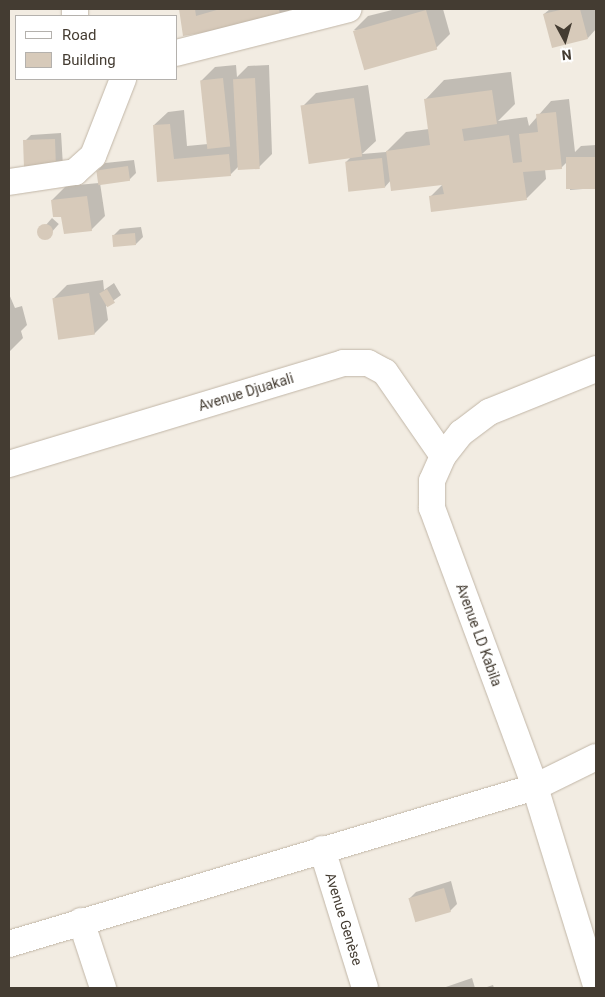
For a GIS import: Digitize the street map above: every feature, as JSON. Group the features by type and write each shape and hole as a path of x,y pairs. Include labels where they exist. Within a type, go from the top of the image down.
{"street":[{"path":"178,52 348,9"},
{"path":"9,182 75,172 93,156 123,80"},
{"name":"Avenue Djuakali","path":"9,464 343,363 368,363 385,372 443,456"},
{"name":"Avenue LD Kabila","path":"596,369 489,412 461,433 443,456 432,482 432,508 535,787 596,985"},
{"path":"9,944 322,849 535,787 596,757"},
{"name":"Avenue Genèse","path":"322,849 365,988"},
{"path":"81,922 103,988"}],"building":[{"path":"179,9 195,9 196,16 220,9 279,9 281,20 183,36"},
{"path":"564,9 580,9 588,39 552,48 543,14"},
{"path":"426,10 437,49 364,70 353,31"},
{"path":"223,78 230,147 207,149 200,80"},
{"path":"255,78 260,169 238,170 233,79"},
{"path":"492,90 497,124 462,129 464,141 509,135 513,163 522,162 519,134 538,132 536,114 556,112 562,169 523,172 527,200 431,212 429,196 444,194 442,185 391,191 386,151 430,145 424,99"},
{"path":"354,98 362,156 309,164 301,106"},
{"path":"170,124 174,159 229,154 231,176 157,182 153,125"},
{"path":"55,139 56,174 24,175 23,140"},
{"path":"566,157 596,157 596,189 566,189"},
{"path":"382,158 385,188 348,192 345,162"},
{"path":"128,166 130,181 98,185 96,170"},
{"path":"87,196 92,231 64,234 61,217 53,217 51,200"},
{"path":"45,224 51,226 53,232 51,238 45,240 39,238 37,232 39,226"},
{"path":"135,233 136,245 113,247 112,235"},
{"path":"107,289 115,303 107,307 99,294"},
{"path":"89,293 95,335 58,340 52,298"},
{"path":"444,888 451,912 415,922 408,898"}]}
